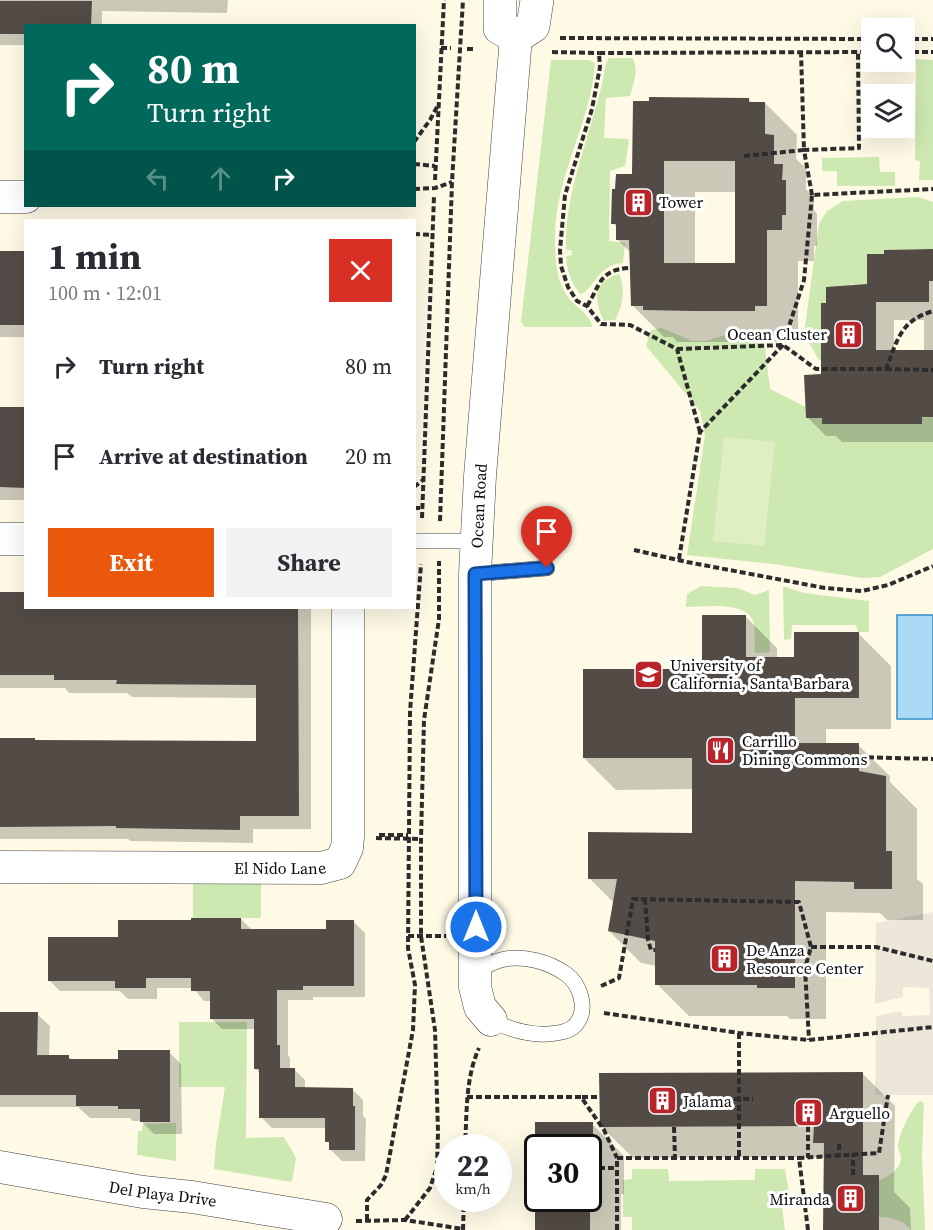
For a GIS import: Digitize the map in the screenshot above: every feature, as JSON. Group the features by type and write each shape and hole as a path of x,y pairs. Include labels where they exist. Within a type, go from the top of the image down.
{"street":[{"path":"500,0 500,28 516,37 533,26 537,0"},
{"name":"Ocean Road","path":"491,1020 480,1007 475,987 475,574 480,476 516,37"},
{"path":"0,196 24,197"},
{"path":"0,539 24,539"},
{"name":"El Nido Lane","path":"0,867 321,868 340,863 347,848 348,837 348,609"},
{"name":"Del Playa Drive","path":"0,1167 326,1220"}],"lane":[{"path":"416,541 477,541"},
{"path":"475,574 547,568"},
{"path":"476,971 501,960 516,958 543,962 568,975 582,1003 577,1024 563,1033 541,1034 517,1030 491,1020"}],"path":[{"path":"435,180 444,0"},
{"path":"405,1220 430,1188 437,1167 435,1030 421,936 421,839 424,720 439,619 439,541 452,182 463,0"},
{"path":"552,38 861,39"},
{"path":"915,39 933,39"},
{"path":"441,48 451,48"},
{"path":"467,49 479,49"},
{"path":"551,52 858,52 859,148 804,150 744,156"},
{"path":"599,52 600,67 592,109 565,195 561,231 561,266 568,287 577,301 587,306 602,324 630,325 677,349 783,345 816,369 933,370"},
{"path":"700,432 783,345 804,280 812,195 804,150 801,52"},
{"path":"915,52 933,52"},
{"path":"416,139 439,102"},
{"path":"416,164 435,166"},
{"path":"416,189 435,188 452,182"},
{"path":"812,195 933,189"},
{"path":"422,518 434,196"},
{"path":"416,234 434,235"},
{"path":"587,306 603,276 618,269 629,268"},
{"path":"886,369 901,329 917,316 933,311"},
{"path":"677,349 700,432 679,559"},
{"path":"416,485 423,479"},
{"path":"416,508 423,508"},
{"path":"634,550 825,588 862,591 888,585 933,566"},
{"path":"367,1220 367,1200 381,1185 386,1175 413,1030 415,986 408,948 410,712 421,557"},
{"path":"859,757 933,759"},
{"path":"348,837 421,839"},
{"path":"582,1003 619,978 633,899 800,902 811,947 805,968 809,1040"},
{"path":"645,899 648,940 651,950 655,950"},
{"path":"408,936 450,936"},
{"path":"811,947 876,947 933,961"},
{"path":"795,968 805,968"},
{"path":"582,1003 739,1033 809,1040 933,1027"},
{"path":"466,1134 467,1097 474,1060 491,1020"},
{"path":"739,1033 739,1159"},
{"path":"616,1158 808,1158 879,1153 888,1095"},
{"path":"467,1097 600,1097"},
{"path":"581,1097 604,1130 616,1158 616,1230"},
{"path":"725,1099 753,1099"},
{"path":"808,1126 808,1158"},
{"path":"674,1127 675,1158"},
{"path":"839,1144 839,1156"},
{"path":"852,1175 853,1155"},
{"path":"800,1158 808,1230"},
{"path":"602,1168 616,1168"},
{"path":"326,1220 405,1220 463,1230 464,1212"}],"green space":[{"path":"609,58 632,58 635,67 630,96 606,98 604,138 629,139 625,166 610,171 609,241 625,243 623,263 607,268 588,289 580,294 567,266 566,256 572,255 571,250 566,250 567,226 575,179"},
{"path":"916,59 933,60 933,180 919,180 920,161 915,160"},
{"path":"551,60 589,60 595,63 587,107 561,193 555,238 560,283 570,300 589,318 592,327 525,327 521,322"},
{"path":"879,157 880,172 895,172 895,186 837,186 837,171 822,171 822,158"},
{"path":"918,197 933,202 933,249 884,250 884,254 867,254 867,279 874,286 850,284 850,287 826,287 826,303 821,304 821,337 856,361 819,360 804,334 819,224 827,211 843,201"},
{"path":"619,274 623,291 620,309 615,320 604,321 598,306 598,292 604,282"},
{"path":"662,328 692,341 706,341 737,331 748,331 764,339 770,389 806,407 806,418 822,418 822,424 933,417 933,549 880,577 862,578 773,564 687,555 705,435 700,411 646,346 651,330"},
{"path":"724,437 775,442 764,546 713,541"},
{"path":"701,586 737,588 755,595 769,590 770,652 755,653 754,624 744,611 725,606 686,607 687,594"},
{"path":"783,586 804,593 869,601 869,632 858,632 856,625 792,625 791,639 784,640"},
{"path":"193,882 261,883 261,918 193,918"},
{"path":"179,1022 247,1022 246,1138 284,1137 296,1158 292,1182 214,1169 225,1087 179,1087"},
{"path":"920,1101 924,1103 922,1154 925,1230 911,1230 897,1220 879,1217 879,1180 897,1169 901,1157 898,1143 902,1130 909,1115"},
{"path":"176,1123 176,1161 137,1155 138,1131 142,1131 143,1124"},
{"path":"632,1169 668,1169 669,1181 755,1180 755,1169 785,1169 791,1206 782,1207 785,1230 632,1230 632,1217 623,1217 623,1180 632,1179"}],"shaded area":[{"path":"933,912 933,1095 875,1095 876,1016 901,1011 903,1016 930,1015 929,988 903,987 903,997 875,1004 876,923"}],"water":[{"path":"897,615 933,615 933,719 897,719"}],"building":[{"path":"0,1 92,1 91,24 24,24 24,34 0,34"},
{"name":"Tower","path":"649,97 749,98 749,102 765,102 765,134 774,135 774,164 783,164 782,180 786,180 786,215 782,215 782,230 767,230 767,306 755,306 755,311 694,311 643,310 643,306 631,306 629,240 616,240 616,224 611,224 612,189 615,189 616,174 632,174 633,101 649,101","holes":["664,161 735,161 735,263 664,263"]},
{"name":"Ocean Cluster","path":"933,249 933,281 929,281 929,302 876,302 876,350 933,350 933,417 922,417 922,424 822,424 822,418 806,418 804,375 821,374 821,303 826,303 826,287 867,284 867,254 884,254 884,250"},
{"path":"0,251 24,251 24,325 0,325"},
{"path":"0,407 24,407 24,488 0,487"},
{"path":"0,592 24,592 24,609 298,609 299,816 240,816 240,830 116,828 116,826 0,827 0,738 256,741 256,685 116,684 117,680 54,680 54,675 0,675"},
{"name":"Carrillo Dining Commons","path":"702,615 746,615 746,657 794,657 794,632 859,632 859,698 795,698 795,743 859,743 859,771 886,776 886,851 892,851 892,889 854,889 854,882 795,881 795,988 757,988 757,985 655,985 655,941 608,931 617,879 588,879 588,832 692,833 692,758 583,758 583,669 702,669"},
{"path":"191,918 241,918 241,929 326,929 326,920 354,920 354,986 303,986 303,990 277,990 277,1045 280,1045 280,1068 295,1068 295,1087 353,1088 355,1150 329,1150 329,1142 325,1142 325,1118 259,1118 259,1069 254,1069 254,1019 210,1019 210,991 191,991 191,978 146,978 146,988 115,988 115,981 48,981 48,937 118,937 118,920 191,920"},
{"path":"0,1012 38,1012 37,1055 69,1055 69,1059 118,1059 118,1050 170,1050 170,1122 140,1122 140,1109 118,1109 118,1106 76,1106 76,1095 0,1095"},
{"path":"863,1072 863,1175 879,1175 879,1230 823,1230 824,1143 813,1143 814,1126 600,1127 599,1073"},
{"path":"535,1122 593,1122 593,1134 535,1134"},
{"path":"535,1212 590,1212 590,1230 535,1230"}],"place":[{"name":"Tower","path":"638,202"},
{"name":"Ocean Cluster","path":"848,334"},
{"name":"University of California, Santa Barbara","path":"649,674"},
{"name":"Carrillo Dining Commons","path":"721,750"},
{"name":"De Anza Resource Center","path":"725,959"},
{"name":"Jalama","path":"662,1101"},
{"name":"Arguello","path":"808,1113"},
{"name":"Miranda","path":"851,1199"}],"route":[{"path":"476,927 475,574 547,568"}]}
